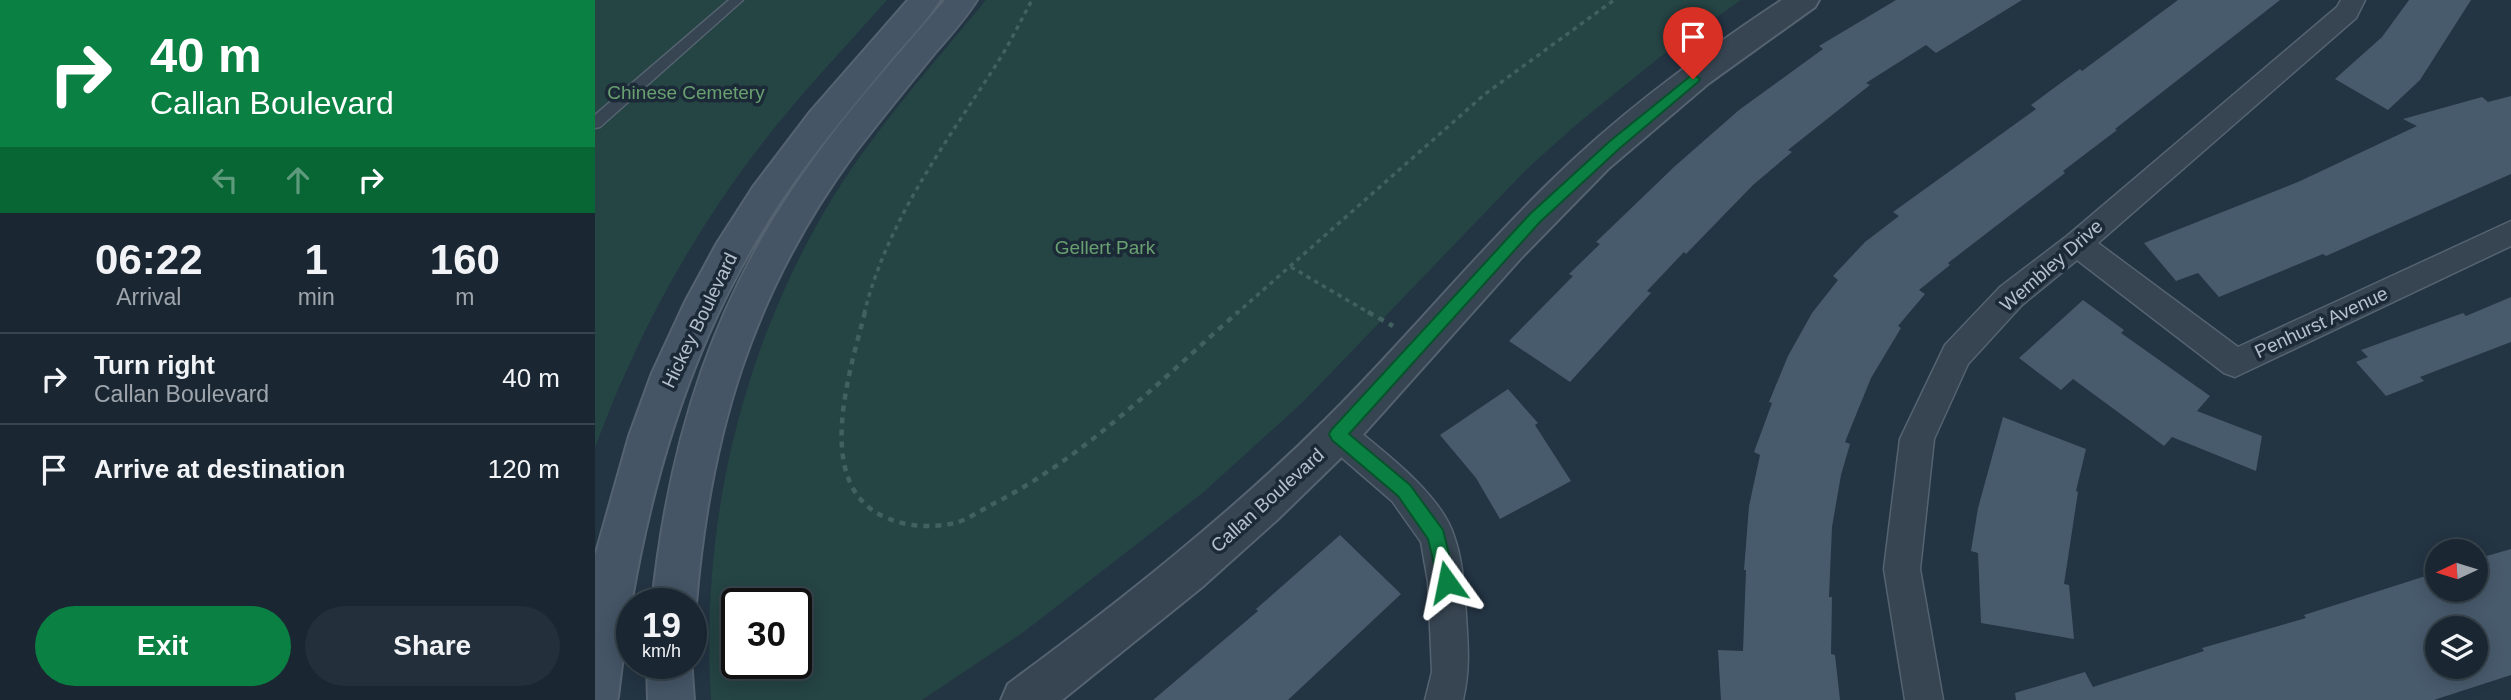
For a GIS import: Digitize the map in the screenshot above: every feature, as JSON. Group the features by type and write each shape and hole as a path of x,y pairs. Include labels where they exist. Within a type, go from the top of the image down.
{"main road":[{"name":"Hickey Boulevard","path":"595,697 609,598 632,491 652,424 690,330 733,249 782,173 825,117 925,0"},
{"name":"Hickey Boulevard","path":"676,588 693,456 711,391 748,302 786,230 824,170 962,0"},
{"path":"670,679 671,700"}],"street":[{"name":"Callan Boulevard","path":"1024,700 1194,566 1338,434 1535,218 1615,144 1693,79 1804,0"},
{"name":"Wembley Drive","path":"1924,700 1902,569 1917,439 1956,355 2011,296 2077,244 2347,12 2353,0"},
{"name":"Penhurst Avenue","path":"2077,244 2235,363 2511,233"},
{"path":"1338,434 1404,491 1437,536 1447,582 1451,672 1444,700"}],"lane":[{"path":"595,123 737,0"}],"path":[{"path":"1032,0 997,64 959,118 905,210 869,295 848,380 841,435 848,480 856,495 872,512 906,526 955,523 1002,500 1024,488 1113,422 1485,94 1614,0"},
{"path":"1291,267 1423,343"}],"green space":[{"name":"Chinese Cemetery","path":"595,0 887,0 776,126 711,216 646,328 595,448"},
{"name":"Gellert Park","path":"986,0 1741,0 1660,57 1576,125 1527,169 1304,401 1205,491 1025,631 922,700 711,700 709,634 712,568 733,439 751,376 801,255 833,197 926,72"}],"building":[{"path":"1896,0 2022,0 1936,53 1926,45 1866,83 1870,85 1788,150 1792,152 1753,185 1686,254 1684,252 1647,291 1651,293 1570,382 1509,341 1573,276 1569,274 1600,244 1596,242 1674,167 1739,110 1823,49 1819,46"},
{"path":"2178,0 2280,0 2115,129 2117,130 2063,171 2065,173 1948,263 1950,265 1919,290 1925,294 1898,326 1901,328 1871,378 1845,442 1850,444 1841,475 1832,527 1829,597 1832,597 1831,654 1835,655 1840,700 1721,700 1718,650 1743,651 1744,570 1749,506 1760,455 1754,452 1772,403 1769,402 1788,356 1812,313 1838,280 1833,276 1865,242 1899,216 1893,212 2036,109 2031,105"},
{"path":"2409,0 2471,0 2420,80 2388,110 2335,79 2382,37"},
{"path":"2511,96 2511,174 2326,256 2323,254 2219,297 2198,273 2176,281 2144,243 2298,182 2417,126 2403,119 2482,97 2488,102"},
{"path":"2511,297 2511,342 2420,377 2424,381 2386,396 2356,362 2368,357 2361,350 2463,313 2466,316"},
{"path":"2083,300 2124,330 2121,333 2210,396 2197,411 2262,436 2256,471 2172,437 2164,446 2073,379 2061,390 2019,358"},
{"path":"1508,389 1538,423 1535,425 1571,481 1500,519 1476,478 1440,435"},
{"path":"2003,417 2086,449 2076,491 2078,492 2064,584 2069,585 2074,639 1981,623 1978,553 1971,551 1978,508"},
{"path":"1340,535 1401,594 1288,700 1153,700 1258,611 1256,609"},
{"path":"2511,549 2511,675 2434,700 2016,700 2015,693 2085,672 2093,687 2204,651 2202,648 2306,618 2304,615 2425,576 2425,602 2489,602 2489,555"}],"route":[{"path":"1447,582 1437,536 1404,491 1338,434 1535,218 1615,144 1693,79"}]}
